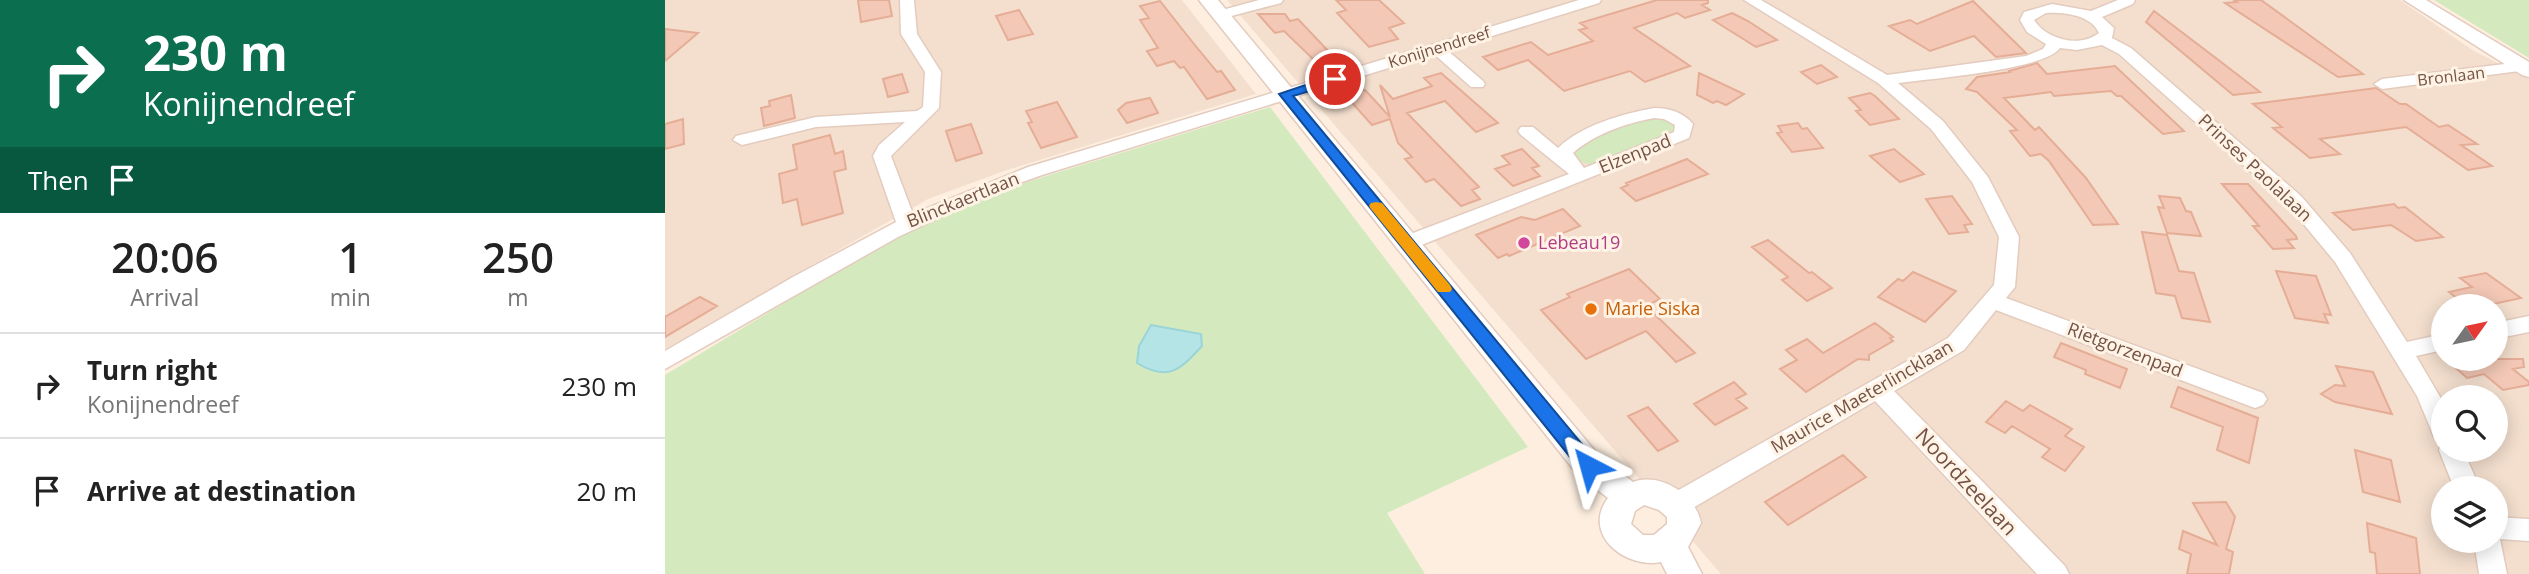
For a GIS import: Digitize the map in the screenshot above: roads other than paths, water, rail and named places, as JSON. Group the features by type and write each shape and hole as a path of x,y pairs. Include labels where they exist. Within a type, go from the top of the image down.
{"street":[{"path":"906,223 881,156 892,142 931,107 933,72 909,34 907,0"},
{"path":"1214,7 1276,0"},
{"name":"Konijnendreef","path":"1285,94 1594,0"},
{"name":"Maurice Maeterlincklaan","path":"1677,504 1957,344 1995,302 2004,287 2009,237 1981,181 1937,125 1884,79 1751,0"},
{"name":"Bronlaan","path":"2413,0 2525,69"},
{"path":"2091,16 2128,1"},
{"path":"1214,7 1589,466 1629,496"},
{"path":"2055,8 2091,16 2106,28 2107,34 2103,39 2084,44 2056,41 2035,32 2027,20 2029,15 2055,8"},
{"name":"Prinses Paolalaan","path":"2103,39 2125,51 2294,200 2343,258 2403,351 2431,401"},
{"path":"1884,79 2029,60 2049,52 2056,41"},
{"path":"1436,48 1477,85"},
{"name":"Bronlaan","path":"2382,84 2525,69"},
{"name":"Blinckaertlaan","path":"665,361 906,223 998,183 1285,94"},
{"name":"Elzenpad","path":"1407,243 1673,140 1683,134 1684,124 1672,116 1646,115 1575,140 1564,152 1566,159 1581,175"},
{"path":"742,140 816,122 924,116"},
{"path":"1527,131 1559,158 1566,159"},
{"name":"Rietgorzenpad","path":"1995,302 2255,399"},
{"path":"2508,328 2529,324"},
{"path":"2403,351 2431,345"},
{"name":"Noordzeelaan","path":"1878,389 2055,574"},
{"path":"1654,492 1677,504 1683,514 1683,526 1677,559 1657,550 1642,550 1629,545 1619,536 1614,526 1614,514 1619,504 1629,496 1654,492"},
{"path":"2508,529 2529,530"},
{"path":"2489,553 2493,574"}],"water":[{"path":"1151,325 1201,334 1202,346 1173,371 1157,372 1148,369 1137,363 1139,346"}],"place":[{"name":"Lebeau19","path":"1524,243"},
{"name":"Marie Siska","path":"1591,309"}]}
